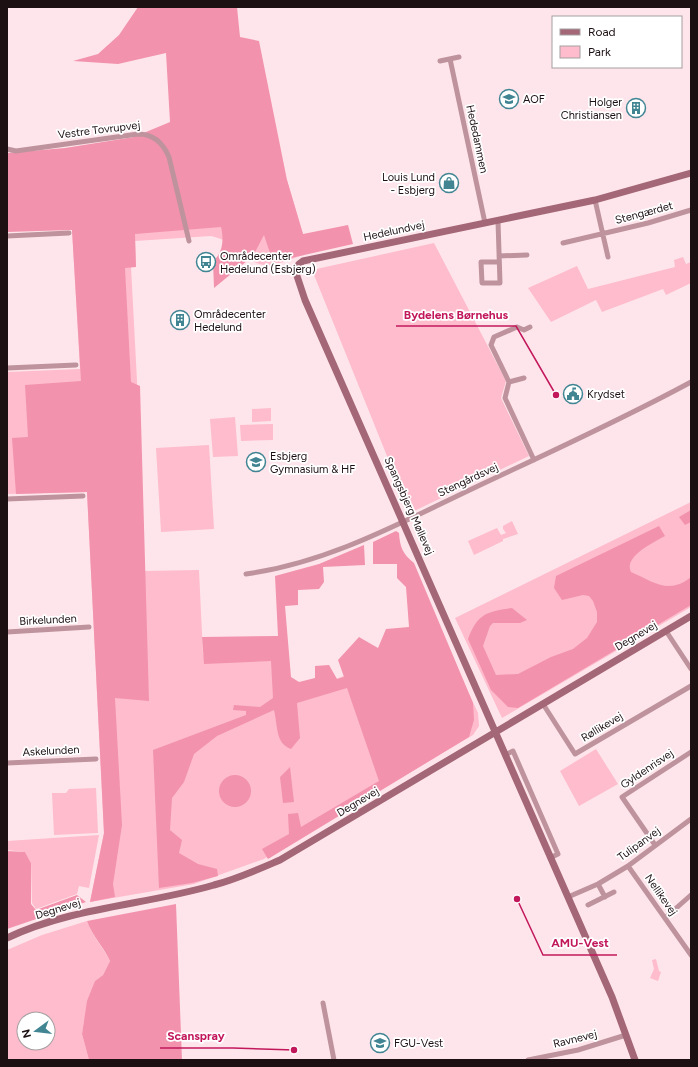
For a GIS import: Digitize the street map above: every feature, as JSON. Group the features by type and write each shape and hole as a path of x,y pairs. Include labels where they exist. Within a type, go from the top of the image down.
{"street":[{"path":"440,61 459,57"},
{"name":"Hededammen","path":"450,59 485,223"},
{"name":"Vestre Tovrupvej","path":"7,149 16,151 138,134 152,136 162,144 169,157 189,241"},
{"name":"Hedelundvej","path":"296,266 303,261 595,200 691,174"},
{"name":"Stengærdet","path":"595,200 608,257"},
{"name":"Stengærdet","path":"563,243 603,234 691,210"},
{"path":"498,221 499,259 500,283 482,283 481,262 499,259 527,255"},
{"path":"7,236 68,233"},
{"name":"Spangsbjerg Møllevej","path":"296,266 295,274 305,300 612,997 635,1060"},
{"path":"530,327 524,330 517,327 505,332 494,337 491,344 510,382 505,398 534,460"},
{"path":"7,368 76,365"},
{"path":"510,382 524,378"},
{"name":"Stengårdsvej","path":"246,574 276,570 303,563 404,522 534,460 691,382"},
{"path":"7,499 83,496"},
{"name":"Degnevej","path":"7,938 53,921 88,911 214,885 280,860 306,846 691,616"},
{"name":"Birkelunden","path":"7,632 89,628"},
{"path":"666,631 691,669"},
{"name":"Røllikevej","path":"543,704 575,754 691,686"},
{"name":"Gyldenrisvej","path":"655,844 622,797 691,752"},
{"name":"Askelunden","path":"7,763 96,759"},
{"name":"Tulipanvej","path":"568,898 598,884 628,866 655,844 691,819"},
{"name":"Nellikevej","path":"628,866 691,955"},
{"path":"598,884 605,896"},
{"path":"588,905 614,892"},
{"path":"665,918 691,895"},
{"path":"323,1003 334,1060"},
{"name":"Ravnevej","path":"528,1060 578,1050 626,1034"}],"green space":[{"path":"287,180 303,234 304,255 269,265 254,262 228,243 211,236 135,241 136,267 131,267 137,381 143,571 199,570 203,655 278,651 281,702 442,635 478,713 479,726 473,735 264,859 194,884 90,902 104,833 87,492 7,494 7,372 80,369 72,229"},
{"path":"434,243 506,381 501,398 529,456 410,513 312,270"},
{"path":"683,257 686,264 691,262 691,283 666,295 663,289 602,312 596,300 551,322 528,288 577,266 588,289 675,267 674,260"},
{"path":"271,408 271,421 252,422 252,409"},
{"path":"235,417 238,456 213,457 210,419"},
{"path":"273,424 273,440 241,441 240,425"},
{"path":"209,445 214,529 161,532 156,448"},
{"path":"691,502 691,607 502,718 455,618"},
{"path":"512,521 518,534 503,539 503,541 474,555 468,541 497,528 501,535 506,533 503,526"},
{"path":"596,749 618,784 579,806 560,771"},
{"path":"96,788 98,833 54,835 52,793 66,793 69,789"},
{"path":"99,835 89,888 79,886 77,894 36,909 32,903 31,863 25,852 7,850 7,841"},
{"path":"87,921 110,961 103,975 95,981 84,1021 82,1034 89,1060 7,1060 7,950 42,935"},
{"path":"656,959 659,971 661,972 658,981 650,978 654,969 652,960"}],"shaded area":[{"path":"138,7 237,7 240,37 259,41 287,180 303,234 348,225 353,244 273,262 264,235 253,256 214,288 213,261 219,254 222,246 221,227 135,234 136,267 125,268 131,382 140,386 149,701 115,698 122,825 113,884 115,897 90,902 104,833 87,492 16,494 12,438 28,437 25,385 81,381 72,230 7,232 7,153 65,148 134,137 170,122 166,53 118,64 73,61 98,54 119,35"},
{"path":"691,510 691,522 685,525 679,517"},
{"path":"659,526 665,536 647,546 635,556 631,561 631,572 654,583 668,586 676,585 691,577 691,605 518,708 508,707 491,690 468,639 472,630 480,619 484,615 512,608 527,620 520,623 493,623 490,626 483,646 496,675 518,674 551,657 573,649 587,638 597,622 597,612 593,601 589,596 583,595 562,600 554,588 556,576"},
{"path":"396,531 399,533 400,543 403,550 407,557 414,563 473,703 474,720 469,737 268,859 262,849 289,834 288,814 298,813 301,827 379,781 347,688 297,703 300,738 291,749 282,743 278,733 274,710 217,736 194,754 184,782 172,798 170,830 182,840 179,853 198,864 217,869 218,876 192,883 159,888 153,750 246,715 246,711 233,710 234,705 260,707 273,698 271,661 204,664 202,637 278,636 275,576 319,564 364,545 365,565 323,567 324,582 319,589 298,590 298,605 285,606 291,677 299,682 315,678 315,666 329,665 337,679 344,677 338,660 359,637 378,648 386,629 409,627 406,587 397,578 397,564 373,564 373,542"},
{"path":"290,767 294,802 283,803 280,777"},
{"path":"235,775 246,780 251,791 246,802 235,807 224,802 219,791 224,780"},
{"path":"7,851 25,852 31,863 31,904 36,910 77,895 86,902 7,929"},
{"path":"176,904 182,1060 89,1060 82,1034 87,1001 95,981 103,975 110,961 87,921"}],"place":[{"name":"AOF","path":"509,99"},
{"name":"Holger Christiansen","path":"636,108"},
{"name":"Louis Lund - Esbjerg","path":"449,183"},
{"name":"Områdecenter Hedelund (Esbjerg)","path":"206,262"},
{"name":"Områdecenter Hedelund","path":"180,320"},
{"name":"Krydset","path":"573,394"},
{"name":"Bydelens Børnehus","path":"556,395"},
{"name":"Esbjerg Gymnasium & HF","path":"256,462"},
{"name":"AMU-Vest","path":"517,899"},
{"name":"FGU-Vest","path":"380,1043"},
{"name":"Scanspray","path":"294,1050"}]}
